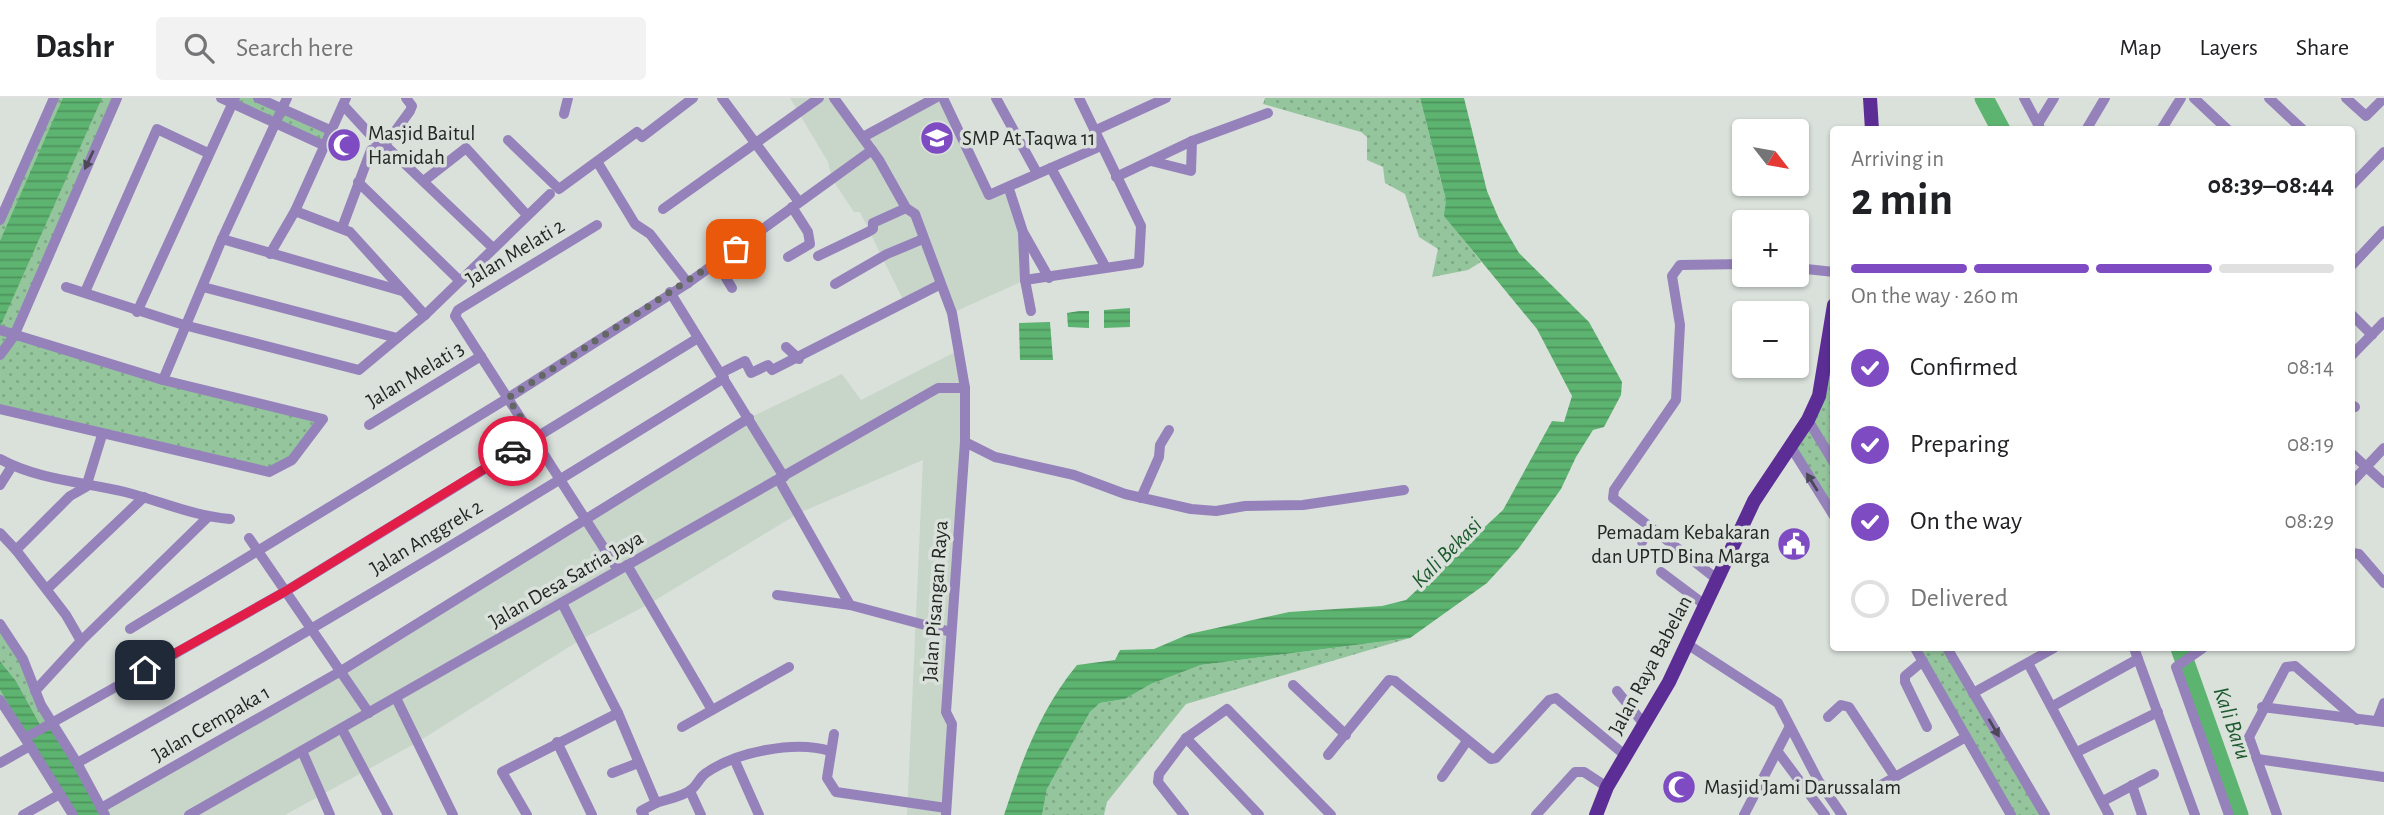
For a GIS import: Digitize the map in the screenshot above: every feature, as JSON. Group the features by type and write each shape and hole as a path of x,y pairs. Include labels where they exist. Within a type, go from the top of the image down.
{"main road":[{"path":"1870,98 1872,126"},
{"name":"Jalan Raya Babelan","path":"1596,815 1607,787 1687,644 1754,501 1808,420 1819,396 1830,329"}],"street":[{"path":"0,220 54,98"},
{"path":"0,355 14,336 117,98"},
{"path":"221,98 234,101 275,124 323,145"},
{"path":"258,98 284,103 330,130"},
{"path":"342,228 371,150 386,145 410,111 412,106 406,98"},
{"path":"564,114 568,98"},
{"path":"508,140 559,189 638,132 642,136 693,98"},
{"path":"722,98 756,142 796,205 808,232 810,244 788,257"},
{"path":"663,209 819,98"},
{"name":"Jalan Pisangan Raya","path":"834,98 872,150 906,208 915,214 939,285 952,313 965,388 965,442 946,712 952,724 946,812"},
{"path":"863,137 935,98"},
{"path":"943,98 989,195 1009,189 1037,173 1101,146"},
{"path":"996,98 1037,173"},
{"path":"1024,281 1139,263 1140,226 1079,98"},
{"path":"1094,131 1166,98"},
{"path":"2024,98 2038,126"},
{"path":"2040,126 2054,98"},
{"path":"2088,126 2105,98"},
{"path":"2163,126 2180,98"},
{"path":"2194,98 2224,126"},
{"path":"2269,98 2299,126"},
{"path":"2346,98 2366,116 2384,98"},
{"path":"137,312 234,101"},
{"path":"270,254 295,211 344,102 377,142 386,145 425,180 492,247"},
{"path":"163,380 222,239 284,103"},
{"path":"1116,177 1192,141 1268,113"},
{"path":"85,292 157,129 208,153"},
{"path":"1151,161 1191,171 1192,141"},
{"path":"425,180 466,148 526,214"},
{"path":"130,629 508,398 670,292 688,283 872,150"},
{"path":"2355,178 2384,152"},
{"path":"598,163 635,224 650,234 688,283"},
{"path":"1051,168 1105,267"},
{"path":"358,182 459,281"},
{"path":"1009,189 1023,232 1049,278"},
{"path":"66,286 184,326 359,370 425,315 526,214 551,194"},
{"path":"818,256 868,232 873,229 873,223 906,208"},
{"path":"295,211 350,232 425,315"},
{"name":"Jalan Melati 2","path":"481,356 455,314 597,225"},
{"path":"2355,262 2384,231"},
{"path":"1023,232 1024,281 1031,311"},
{"path":"222,239 402,290"},
{"path":"835,284 887,254 922,239"},
{"path":"717,263 732,288"},
{"path":"1718,580 1614,498 1614,490 1676,400 1680,325 1672,276 1681,265 1732,264"},
{"path":"1809,269 1830,272"},
{"path":"722,376 742,361 751,373 768,365 772,370 790,359 799,359 939,285"},
{"path":"204,287 397,338"},
{"path":"670,292 749,418 850,605"},
{"path":"2355,318 2372,335"},
{"path":"2355,352 2384,322"},
{"path":"0,330 163,380 321,417 322,421 292,460 269,472 0,409"},
{"path":"0,763 52,723 286,591 698,338"},
{"path":"786,347 799,359"},
{"path":"481,356 587,521 623,568 712,710"},
{"name":"Jalan Melati 3","path":"369,425 481,356"},
{"name":"Jalan Anggrek 2","path":"77,763 561,480 722,376"},
{"name":"Jalan Desa Satria Jaya","path":"189,815 938,388 965,388"},
{"name":"Jalan Cempaka 1","path":"103,812 587,521 749,418"},
{"path":"1808,420 1830,456"},
{"path":"1141,498 1160,455 1160,445 1169,430"},
{"path":"16,550 70,496 86,486 102,435"},
{"path":"965,442 995,457 1074,475 1141,498 1191,509 1216,511 1245,506 1303,505 1404,490"},
{"path":"1791,447 1830,510"},
{"path":"2355,479 2384,448"},
{"path":"2355,457 2384,483"},
{"path":"0,459 12,466 86,486 144,497 208,517 229,519"},
{"path":"2,481 12,466"},
{"path":"48,588 144,497"},
{"path":"36,691 81,641 208,517"},
{"path":"1642,542 1650,529"},
{"path":"0,533 48,588 81,641"},
{"path":"249,538 369,713"},
{"path":"2355,553 2359,554 2384,583"},
{"path":"2375,573 2384,563"},
{"path":"1661,572 1706,606"},
{"path":"778,595 850,605 951,632"},
{"path":"562,603 618,713 656,803"},
{"path":"0,624 23,659 52,723 103,812"},
{"path":"1687,644 1778,703 1818,780 1842,815"},
{"path":"1917,651 2011,815"},
{"path":"1949,651 2045,815"},
{"path":"1973,693 2049,651"},
{"path":"2199,651 2176,667 2229,815"},
{"path":"2053,706 2136,653 2195,815"},
{"path":"1923,662 1905,676 1905,682 1927,727"},
{"path":"2028,663 2109,815"},
{"path":"2278,815 2249,737 2286,667 2291,665 2357,720"},
{"path":"682,727 789,667"},
{"path":"1328,755 1382,687 1393,680 1491,759 1496,758 1549,700 1556,698 1626,757"},
{"path":"1293,685 1346,735"},
{"path":"1617,691 1644,724"},
{"path":"396,698 453,815"},
{"path":"0,699 73,815"},
{"path":"2262,708 2380,722 2384,703"},
{"path":"1828,717 1840,705 1849,707 1895,777"},
{"path":"1182,814 1157,778 1186,738 1222,711 1229,709 1331,815"},
{"path":"2077,752 2158,712"},
{"path":"527,815 502,772 618,713"},
{"path":"1744,815 1789,728"},
{"path":"342,729 388,815"},
{"path":"834,734 827,778 836,792 946,812"},
{"path":"1872,790 1966,737"},
{"path":"1186,738 1259,815"},
{"path":"1442,777 1467,741"},
{"path":"557,742 592,815"},
{"path":"643,815 641,811 690,791 707,773 735,761 791,745 813,745 830,751"},
{"path":"302,751 330,815"},
{"path":"1778,752 1825,815"},
{"path":"2256,759 2384,777"},
{"path":"735,761 759,815"},
{"path":"612,773 638,763"},
{"path":"1536,815 1575,772 1584,772 1607,787"},
{"path":"2103,801 2154,774"},
{"path":"1805,790 1818,780"},
{"path":"2132,785 2142,815"},
{"path":"690,791 701,815"},
{"path":"23,815 60,794"},
{"path":"208,804 213,815"}],"shaded area":[{"path":"54,98 117,98 15,336 321,417 292,460 269,472 0,409 0,220"},
{"path":"63,98 102,98 0,327 0,241"},
{"path":"221,98 258,98 330,130 323,145"},
{"path":"790,98 834,98 864,137 943,98 988,195 1009,189 1023,232 1025,280 952,313 939,285 904,302 860,212 854,212 832,179 828,162"},
{"path":"1265,98 1420,98 1446,200 1445,216 1481,262 1468,270 1432,277 1438,249 1419,237 1405,194 1385,183 1383,167 1367,160 1367,137 1361,132 1263,104"},
{"path":"1420,98 1464,98 1487,191 1499,219 1519,253 1589,322 1622,382 1621,395 1604,427 1593,430 1561,489 1519,548 1487,583 1410,638 1201,665 1151,684 1125,699 1100,703 1090,712 1047,789 1042,815 1004,815 1033,736 1077,665 1115,660 1120,650 1154,649 1189,634 1289,612 1382,606 1406,600 1503,510 1552,421 1564,422 1572,396 1537,329 1444,216 1446,200"},
{"path":"1130,308 1130,327 1104,328 1104,310"},
{"path":"1089,311 1089,328 1068,327 1067,313"},
{"path":"1050,322 1053,360 1020,360 1019,323"},
{"path":"961,349 965,388 948,701 952,724 948,815 907,815 923,460 799,513 649,604 580,640 416,743 285,815 105,815 101,808 341,671 749,418 842,374 861,400"},
{"path":"1830,355 1830,510 1791,447"},
{"path":"0,624 23,659 41,706 77,763 105,815 73,815 0,700 0,690 28,736 42,728 16,681 0,661"},
{"path":"1410,638 1186,704 1107,802 1104,815 1042,815 1047,789 1090,712 1100,703 1125,699 1151,684 1201,665"},
{"path":"1917,651 1949,651 2045,815 2011,815"},
{"path":"0,661 16,681 42,728 52,723 105,815 75,815 0,690"}],"waterway":[{"name":"Kali Baru","path":"1984,98 1999,126"},
{"name":"Kali Baru","path":"2181,651 2239,815"}],"way so far":[{"path":"513,451 534,438 508,398 670,292 688,283 736,249"}],"place":[{"name":"SMP At Taqwa 11","path":"937,138"},
{"name":"Masjid Baitul Hamidah","path":"344,145"},
{"name":"Pemadam Kebakaran dan UPTD Bina Marga","path":"1794,544"},
{"name":"Masjid Jami Darussalam","path":"1679,787"}],"route":[{"path":"145,670 286,591 513,451"}],"water label":[{"name":"Kali Bekasi","path":"1446,552"}]}
